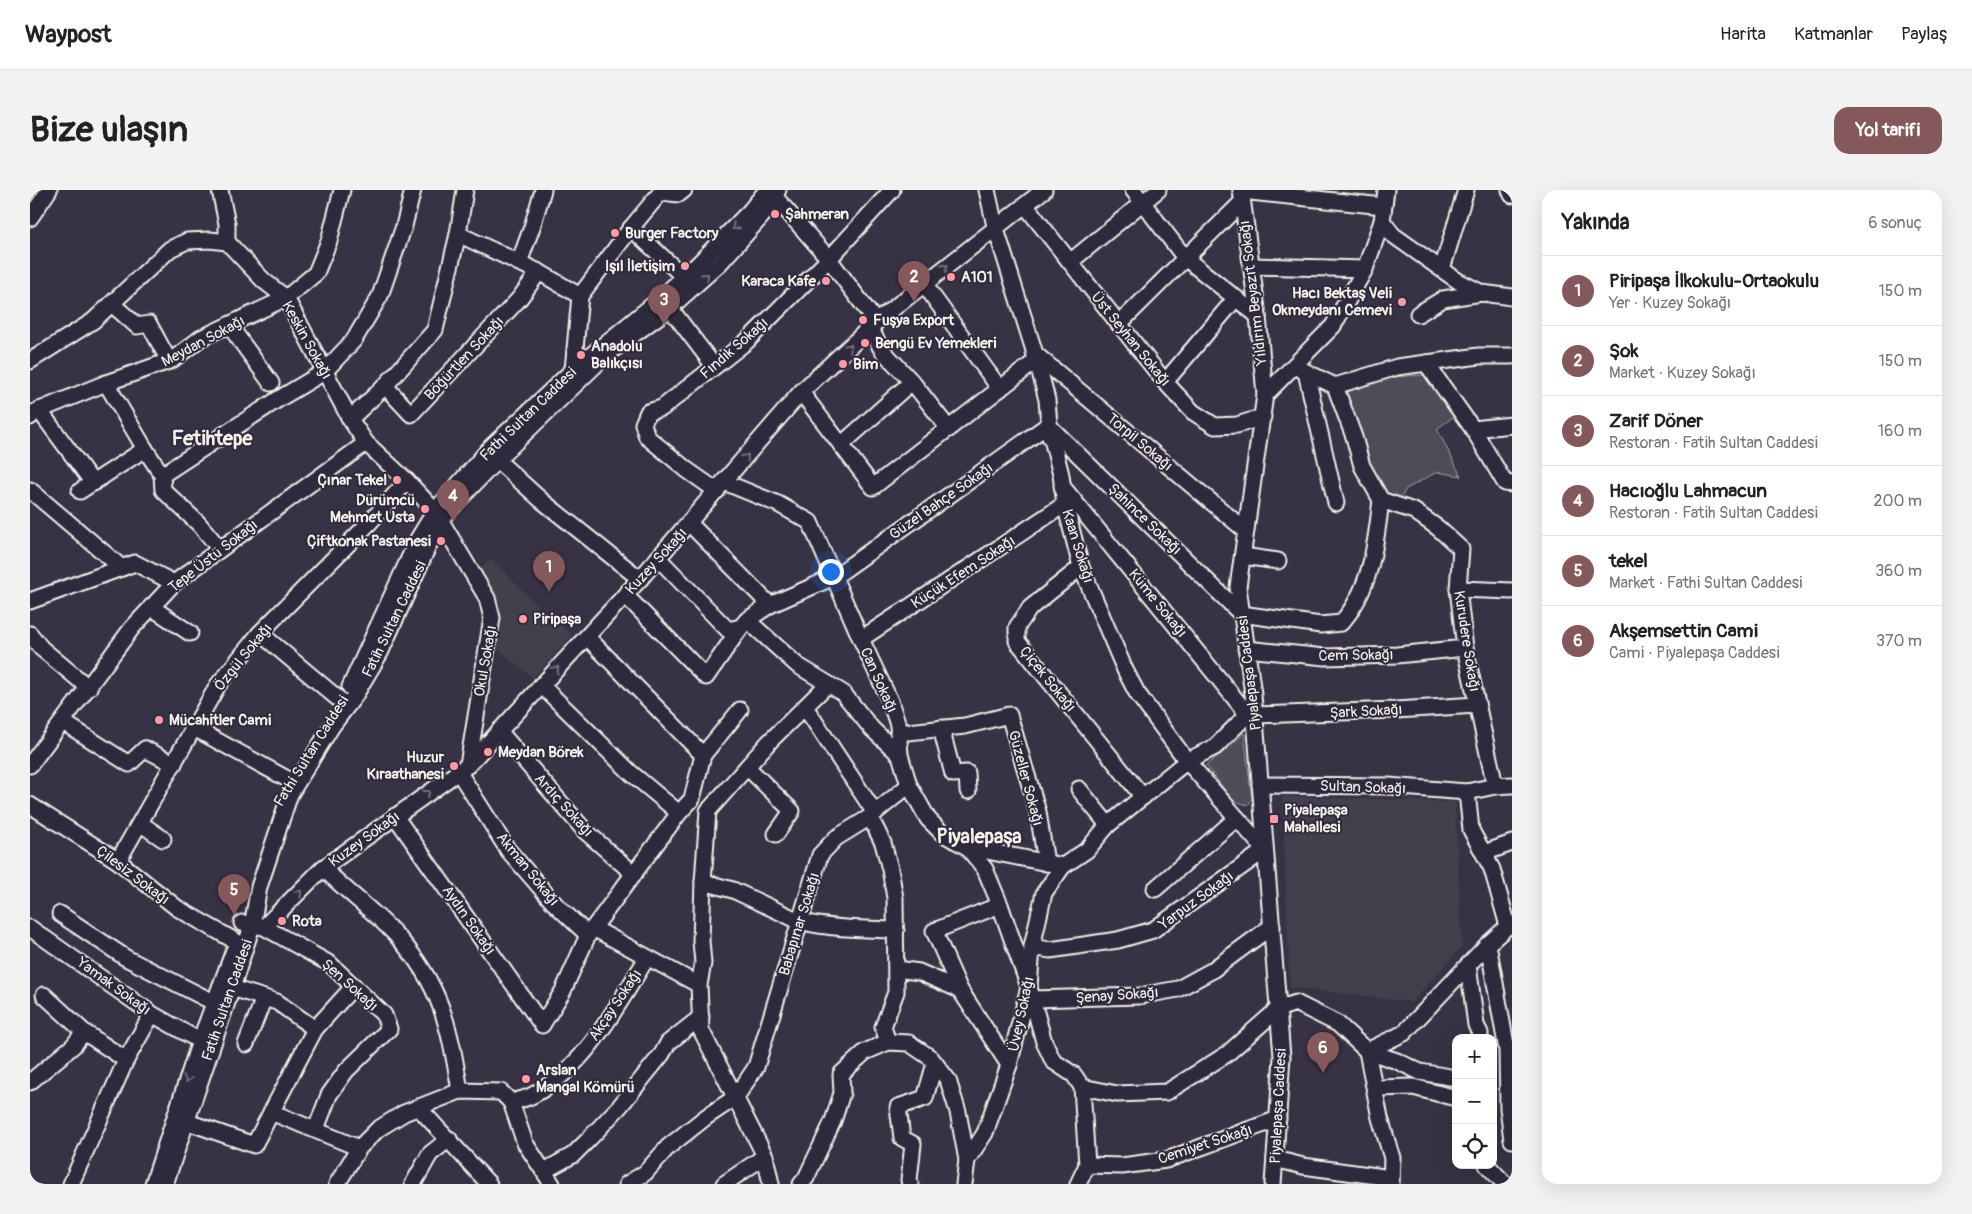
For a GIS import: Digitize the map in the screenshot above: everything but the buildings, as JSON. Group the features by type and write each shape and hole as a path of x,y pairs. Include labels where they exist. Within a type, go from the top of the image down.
{"street":[{"path":"30,218 50,190"},
{"path":"30,361 93,321 170,249 186,241 210,240 227,242 227,224 220,190"},
{"name":"Meydan Sokağı","path":"34,414 106,383 169,361 201,338 286,298 316,273 329,241 342,190"},
{"path":"162,476 277,400 324,372 354,340 380,296 404,226 413,190"},
{"path":"350,419 385,386 435,330 458,234 465,190"},
{"path":"519,263 543,190"},
{"path":"573,370 580,296 660,191 679,194 684,190"},
{"name":"Fındık Sokağı","path":"721,486 687,470 647,437 643,424 648,412 662,408 747,341 829,259 892,190"},
{"path":"989,197 1000,190"},
{"name":"Kuzey Sokağı","path":"253,925 323,868 463,768 640,579 801,392 873,325 1044,190"},
{"path":"1133,190 1185,258 1258,316"},
{"path":"1070,262 1158,190"},
{"path":"1442,269 1466,190"},
{"path":"1510,190 1512,195"},
{"path":"773,192 829,259 873,325 882,350 913,383 948,429"},
{"name":"Fathi Sultan Caddesi","path":"153,1184 213,1002 227,986 237,942 253,925 276,802 342,702 418,539 491,447 573,370 661,298 750,211 773,192"},
{"name":"Fatih Sultan Caddesi","path":"165,1184 227,986 253,925 259,887 290,794 380,654 437,516 607,354 670,308 720,263 762,216 773,192"},
{"path":"1119,324 1185,258 1241,194 1385,202"},
{"name":"Yıldırım Beyazıt Sokağı","path":"1241,194 1258,316 1265,396"},
{"name":"Kaan Sokağı","path":"989,197 996,226 1036,356 1047,400 1048,425 1081,568 1125,670 1137,693 1187,761 1265,850"},
{"path":"1385,202 1393,235 1458,281 1482,293"},
{"path":"1265,396 1300,369 1333,326 1365,269 1385,202"},
{"name":"Üst Seyhan Sokağı","path":"1025,205 1165,382 1193,412 1215,426 1237,425 1263,417"},
{"path":"631,228 684,277"},
{"path":"458,234 539,272 580,296"},
{"name":"Keskin Sokağı","path":"227,242 264,282 286,298 324,372 350,419 366,443 406,481 437,516"},
{"path":"1251,266 1365,269"},
{"name":"Böğürtlen Sokağı","path":"385,386 411,414 519,299 539,272"},
{"path":"924,284 1000,389"},
{"path":"1418,314 1443,299 1482,293 1512,297"},
{"path":"1165,382 1236,298"},
{"path":"112,304 137,326 149,324 169,361"},
{"path":"670,308 714,366"},
{"path":"229,325 271,383"},
{"path":"801,392 874,487 1000,389 1036,356"},
{"name":"Torpil Sokağı","path":"1036,356 1246,531"},
{"path":"1300,369 1335,386 1398,367 1480,356 1512,356"},
{"path":"1426,364 1473,429 1505,483 1512,484"},
{"path":"1300,369 1336,502"},
{"path":"106,383 162,476 163,490 199,524 220,549"},
{"path":"841,445 907,386 913,383"},
{"path":"1242,614 1321,625 1341,624 1351,613 1360,597 1367,578 1381,500 1362,466 1354,437 1335,386"},
{"name":"Piyalepaşa Caddesi","path":"1265,396 1238,587 1260,785 1282,1058 1273,1184"},
{"path":"34,414 87,487 145,450"},
{"name":"Güzel Bahçe Sokağı","path":"744,623 770,605 834,577 1048,425"},
{"name":"Şahince Sokağı","path":"1048,425 1242,614"},
{"path":"1473,429 1512,425"},
{"name":"Tepe Üstü Sokağı","path":"30,765 132,628 174,583 366,443"},
{"path":"497,460 541,500 640,579"},
{"name":"Özgül Sokağı","path":"118,861 218,685 260,633 370,522 406,481"},
{"name":"Küme Sokağı","path":"1061,484 1252,717"},
{"name":"Can Sokağı","path":"721,486 778,504 810,522 890,701 898,725 900,755 909,786 928,820 942,834 968,847 1063,866"},
{"path":"30,490 122,568"},
{"name":"Kurudere Sokağı","path":"1381,500 1414,511 1438,528 1461,549 1458,589 1465,648 1494,786"},
{"name":"Küçük Efem Sokağı","path":"861,639 1065,504"},
{"name":"Okul Sokağı","path":"437,516 487,598 492,618 463,768"},
{"path":"689,523 770,605"},
{"path":"1243,556 1278,561"},
{"path":"658,558 728,630 744,623"},
{"path":"30,601 135,563 174,583"},
{"name":"Çiçek Sokağı","path":"1081,568 1030,608 1017,627 1016,641 1143,797"},
{"path":"1458,589 1512,591"},
{"path":"625,595 706,677 744,623"},
{"path":"151,607 190,633"},
{"path":"744,623 797,665 843,693 872,729 900,755"},
{"path":"260,633 342,702"},
{"path":"30,634 41,648 89,688"},
{"path":"586,637 703,755"},
{"name":"Cem Sokağı","path":"1246,650 1324,657 1398,655 1465,648"},
{"path":"771,1184 765,1156 701,1030 699,985 703,963 703,882 708,811 769,742 828,684"},
{"path":"541,685 631,773 679,813"},
{"name":"Şark Sokağı","path":"1252,717 1477,705"},
{"path":"805,707 872,815 883,843 890,869 895,898 897,969 896,992 883,1027 888,1042"},
{"path":"590,932 679,813 692,799 703,755 740,710"},
{"name":"Güzeller Sokağı","path":"898,732 965,726 1009,715 1038,812 1046,863"},
{"path":"1063,866 1087,850 1108,825 1187,761 1215,747 1252,717"},
{"path":"63,722 130,764 145,749 174,764"},
{"path":"194,728 289,780"},
{"path":"941,728 953,774 967,773 968,791"},
{"name":"Ardıç Sokağı","path":"499,731 585,831 634,874"},
{"path":"747,767 792,811 776,834"},
{"name":"Akman Sokağı","path":"463,768 508,850 553,902 590,932 699,985"},
{"name":"Sultan Sokağı","path":"1260,785 1388,786 1467,792 1494,786 1512,785"},
{"name":"Babapınar Sokağı","path":"736,1097 756,1067 820,855 836,838 872,815 909,786"},
{"path":"1079,789 1108,825"},
{"path":"1367,1051 1404,1033 1488,944 1510,927 1492,869 1472,830 1467,792"},
{"path":"692,799 708,811"},
{"name":"Çilesiz Sokağı","path":"30,805 118,861 177,908 237,942"},
{"name":"Aydın Sokağı","path":"395,816 542,1025 563,991 590,932"},
{"path":"1155,888 1237,818"},
{"path":"140,823 163,839"},
{"path":"1484,853 1512,844"},
{"path":"968,847 985,869 1000,905 1031,993 1044,1042 1053,1061 1074,1075 1082,1087 1087,1165 1078,1184"},
{"name":"Yarpuz Sokağı","path":"1032,947 1050,950 1118,940 1154,930 1265,850"},
{"name":"Üvey Sokağı","path":"968,1160 985,1132 1009,1065 1031,993 1032,947 1044,893 1063,866"},
{"path":"323,868 396,935 422,966 442,1007 452,1039 460,1092"},
{"path":"703,882 733,890 799,921 856,929 896,930"},
{"path":"1000,905 934,931 960,990 1009,1065"},
{"path":"60,914 126,958 213,1002"},
{"name":"Şen Sokağı","path":"253,925 330,964 384,1015 389,1029 346,1071 329,1095 316,1129"},
{"name":"Şenay Sokağı","path":"1031,993 1140,996 1178,989 1211,971 1272,926"},
{"name":"Yamak Sokağı","path":"30,928 152,1014 200,1041"},
{"path":"1488,944 1507,1050 1508,1108 1512,1140"},
{"name":"Akçay Sokağı","path":"511,1102 532,1096 575,1063 608,1021 646,958"},
{"path":"1468,965 1476,1025 1480,1034"},
{"path":"897,969 919,972 960,990"},
{"path":"227,986 277,1002 315,1030"},
{"path":"185,1122 254,1145 315,1030 354,986"},
{"path":"44,995 84,1032 126,1060"},
{"path":"246,1044 264,998"},
{"path":"1082,1087 1117,1094 1167,1092 1227,1054 1278,1010 1296,1003 1338,1024 1367,1051 1397,1061 1420,1072 1452,1077"},
{"path":"71,1184 126,1060 152,1014"},
{"path":"337,1184 359,1148 378,1129 404,1113 460,1092 501,1092 511,1102 526,1143 548,1178 590,1139 620,1106 668,1044 701,1017"},
{"path":"30,1082 73,1046 84,1032"},
{"path":"801,1184 806,1178 833,1122 842,1093 841,1074 865,1052 888,1042 909,1043 931,1058 948,1080 958,1112 968,1160 964,1184"},
{"path":"1275,1159 1303,1166 1391,1181 1392,1158 1380,1118 1367,1051"},
{"path":"910,1184 913,1144 902,1138 898,1107 924,1098 935,1063"},
{"path":"1375,1088 1413,1087 1452,1097"},
{"path":"626,1184 645,1173 668,1147 706,1117 736,1097"},
{"path":"418,1107 489,1184"},
{"path":"271,1112 359,1148"},
{"name":"Cemiyet Sokağı","path":"1087,1165 1122,1166 1166,1160 1278,1119"},
{"path":"413,1184 430,1154 449,1139"},
{"path":"724,1184 765,1156"},
{"path":"1491,1169 1505,1184"}],"shaded area":[{"path":"1424,375 1457,414 1437,429 1461,476 1437,472 1406,489 1399,501 1386,492 1363,454 1346,393 1375,378"},
{"name":"Piripaşa","path":"492,559 558,627 561,624 572,635 533,678 492,644 497,613 480,569"},
{"path":"1244,733 1252,799 1248,805 1233,801 1206,765"},
{"path":"1282,796 1455,802 1462,946 1412,1002 1290,987"}],"place":[{"name":"Şahmeran","path":"775,214"},
{"name":"Burger Factory","path":"615,233"},
{"name":"Işıl İletişim","path":"685,266"},
{"name":"A101","path":"951,277"},
{"name":"Karaca Kafe","path":"826,281"},
{"name":"Şok","path":"914,302"},
{"name":"Hacı Bektaş Veli Okmeydanı Cemevi","path":"1402,302"},
{"name":"Fuşya Export","path":"863,320"},
{"name":"Zarif Döner","path":"664,325"},
{"name":"Bengü Ev Yemekleri","path":"865,343"},
{"name":"Anadolu Balıkçısı","path":"581,355"},
{"name":"Bim","path":"843,364"},
{"name":"Çınar Tekel","path":"397,480"},
{"name":"Dürümcü Mehmet Usta","path":"425,509"},
{"name":"Hacıoğlu Lahmacun","path":"453,521"},
{"name":"Çiftkonak Pastanesi","path":"441,541"},
{"name":"Piripaşa İlkokulu-Ortaokulu","path":"549,592"},
{"name":"Piripaşa","path":"523,619"},
{"name":"Mücahitler Cami","path":"159,720"},
{"name":"Meydan Börek","path":"488,752"},
{"name":"Huzur Kıraathanesi","path":"454,766"},
{"name":"Piyalepaşa Mahallesi","path":"1274,819"},
{"name":"tekel","path":"234,915"},
{"name":"Rota","path":"282,921"},
{"name":"Akşemsettin Cami","path":"1323,1073"},
{"name":"Arslan Mangal Kömürü","path":"526,1079"}],"district":[{"name":"Fetihtepe","path":"212,438"},
{"name":"Piyalepaşa","path":"979,836"}]}
